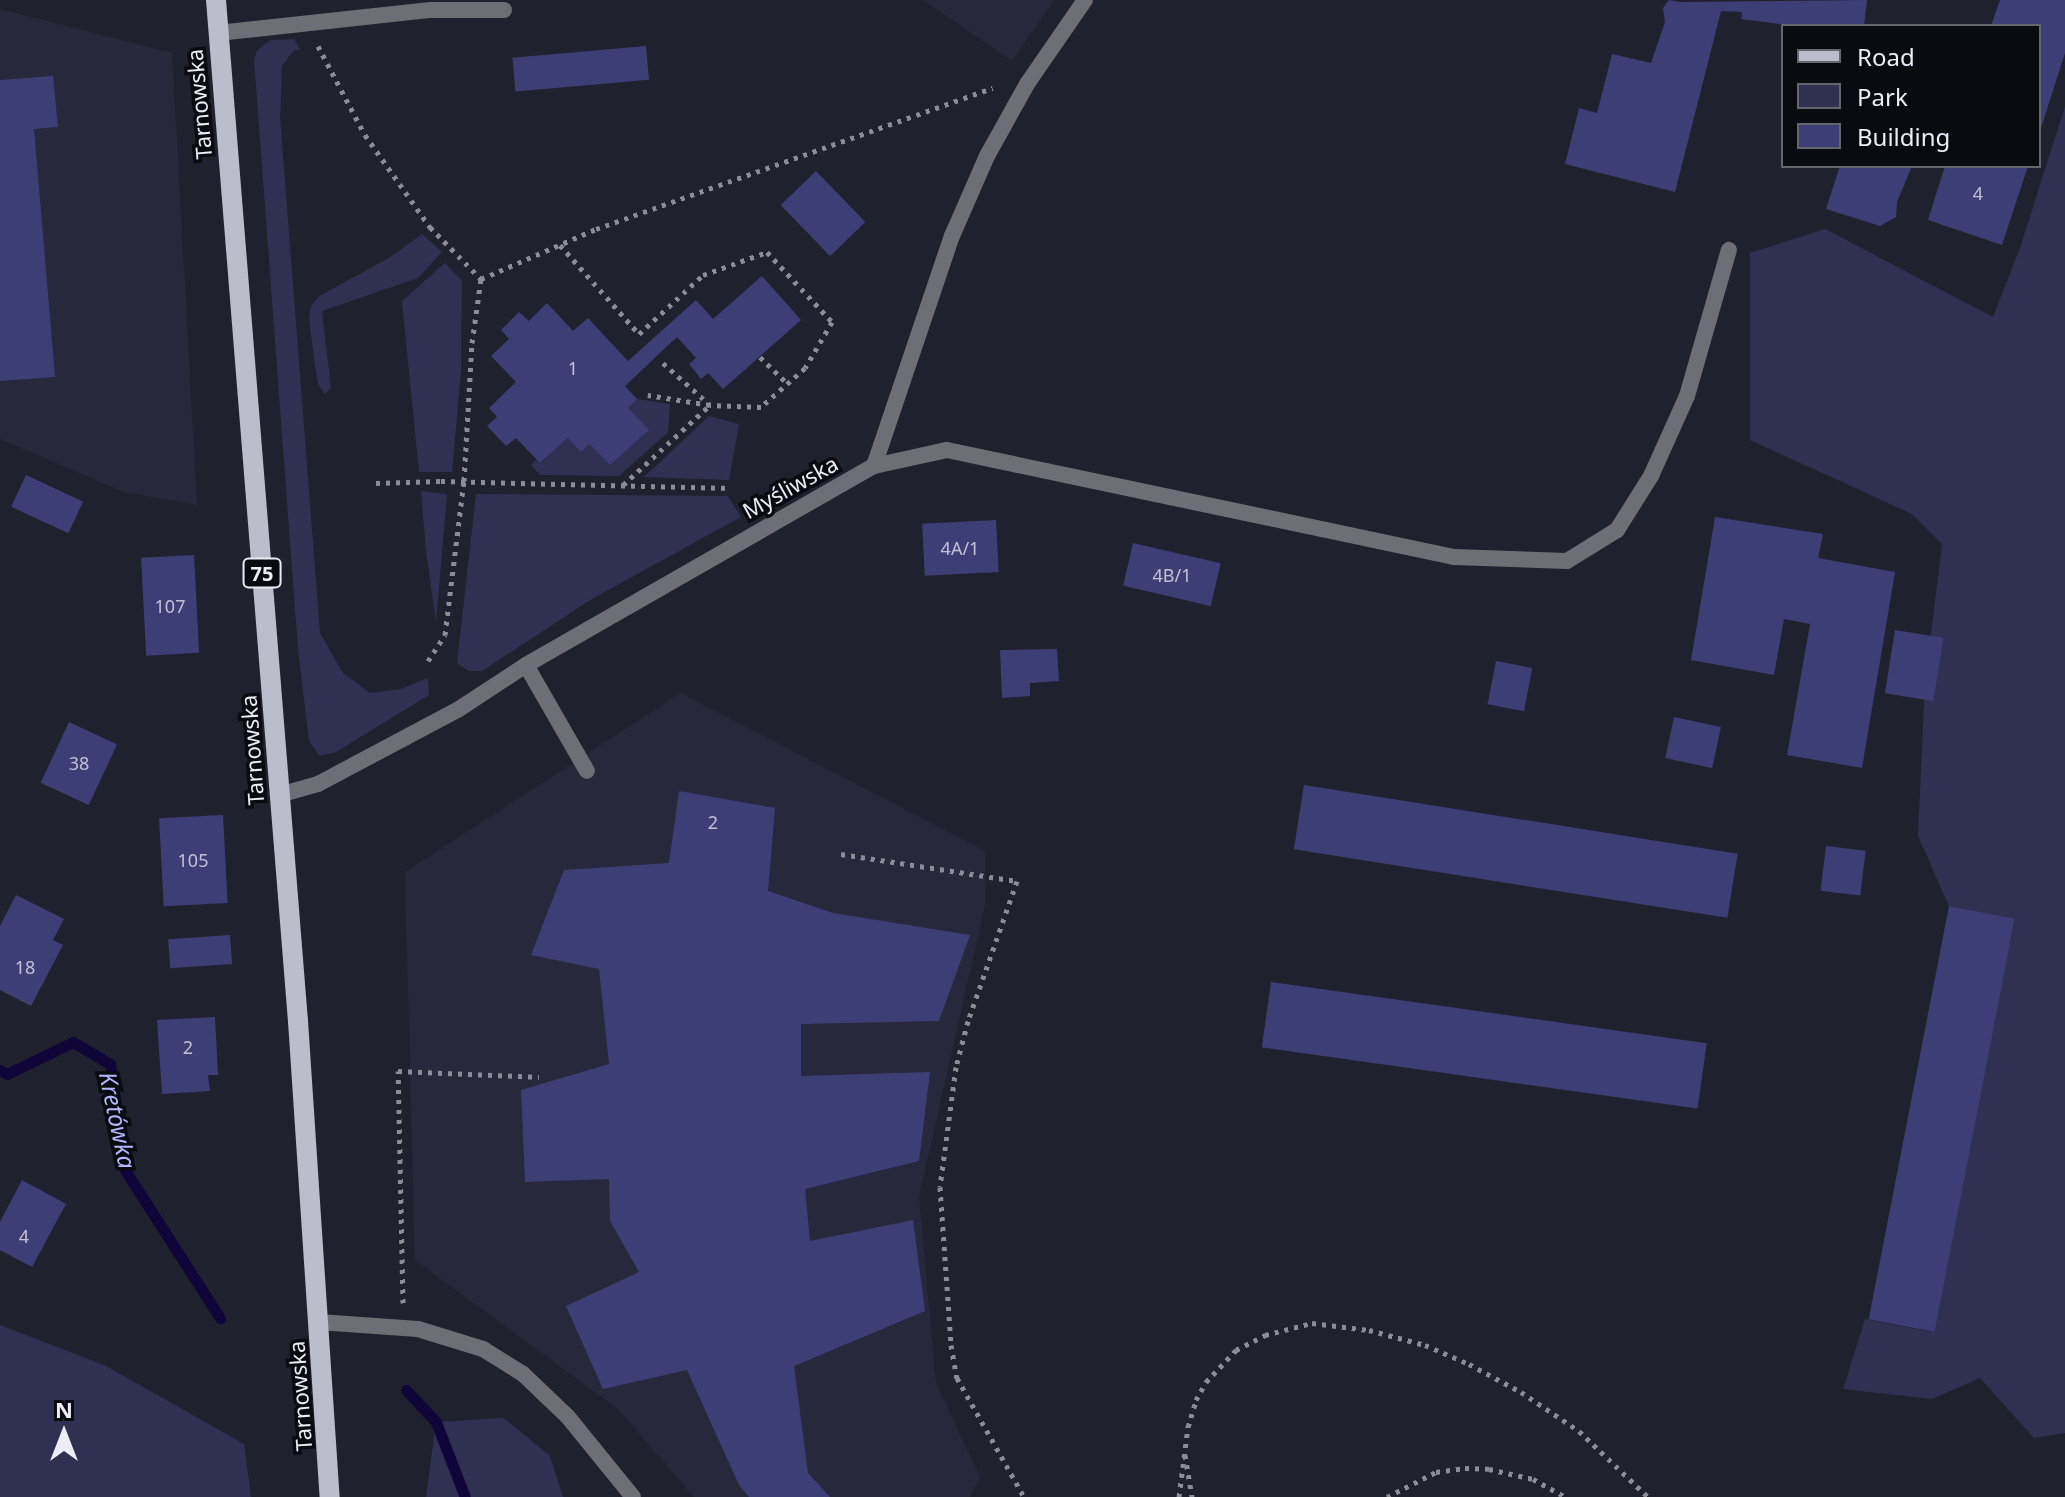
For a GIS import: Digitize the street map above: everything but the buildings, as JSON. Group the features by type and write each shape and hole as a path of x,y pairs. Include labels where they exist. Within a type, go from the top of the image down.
{"main road":[{"name":"Tarnowska","path":"216,0 279,795 330,1497"}],"street":[{"name":"Myśliwska","path":"279,795 318,784 459,709 526,665 874,466 952,236 987,156 1027,84 1085,0"},
{"path":"218,33 431,10 504,10"},
{"path":"874,466 947,450 1454,557 1567,561 1617,530 1651,476 1687,396 1729,250"},
{"path":"526,665 587,771"},
{"path":"319,1322 418,1329 483,1349 523,1374 568,1417 633,1497"}],"path":[{"path":"310,22 319,50 365,135 430,227 481,279"},
{"path":"481,279 596,229 1009,83 1027,84"},
{"path":"560,245 639,334 703,275 767,252 832,322 805,368 761,407 710,405 648,395"},
{"path":"428,661 445,635 464,481 472,343 481,279"},
{"path":"760,357 786,382"},
{"path":"663,363 710,405"},
{"path":"623,485 710,405"},
{"path":"376,483 464,481 731,488"},
{"path":"841,854 1017,881 968,1021 956,1067 940,1187 951,1345 957,1378 1024,1497"},
{"path":"392,1303 405,1303 398,1071 539,1077"},
{"path":"1179,1497 1184,1448 1196,1400 1219,1366 1236,1350 1265,1335 1293,1326 1333,1323 1425,1345 1521,1392 1579,1431 1648,1497"},
{"path":"1184,1448 1192,1497"},
{"path":"1387,1497 1412,1481 1436,1472 1465,1468 1533,1479 1566,1497"}],"shaded area":[{"path":"923,0 1054,0 1012,61"},
{"path":"0,9 172,53 197,505 124,492 0,439"},
{"path":"681,693 985,851 985,905 919,1197 936,1383 980,1477 970,1497 694,1497 618,1409 415,1260 405,872"}],"green space":[{"path":"294,39 300,50 294,50 282,66 280,117 320,633 343,673 370,693 401,689 428,678 429,695 336,752 320,756 309,741 298,649 254,59 257,51 270,40"},
{"path":"2065,106 2065,1433 2034,1438 1980,1378 1932,1399 1843,1389 1865,1319 1931,1332 2015,919 1949,906 1918,836 1925,682 1942,544 1912,514 1750,440 1750,253 1825,229 1993,317 2020,248"},
{"path":"422,234 442,252 418,278 322,311 331,388 325,394 318,384 309,319 311,306 319,296 389,258"},
{"path":"445,263 462,281 461,371 452,472 419,472 402,301"},
{"path":"637,399 670,404 668,432 619,476 540,475 531,465 536,459 541,463 568,438 581,452 589,444 610,465 648,430 628,408"},
{"path":"709,416 739,424 729,480 644,477"},
{"path":"421,491 447,494 436,622 426,551"},
{"path":"476,494 728,496 741,517 590,600 482,671 469,671 457,663"},
{"path":"0,1325 106,1366 244,1444 251,1497 0,1497"},
{"path":"504,1418 550,1456 563,1497 426,1497 436,1422"}],"waterway":[{"name":"Kretówka","path":"0,1070 7,1074 73,1042 110,1064 125,1170 220,1318"},
{"name":"Kretówka","path":"406,1390 436,1422 465,1497"}]}
